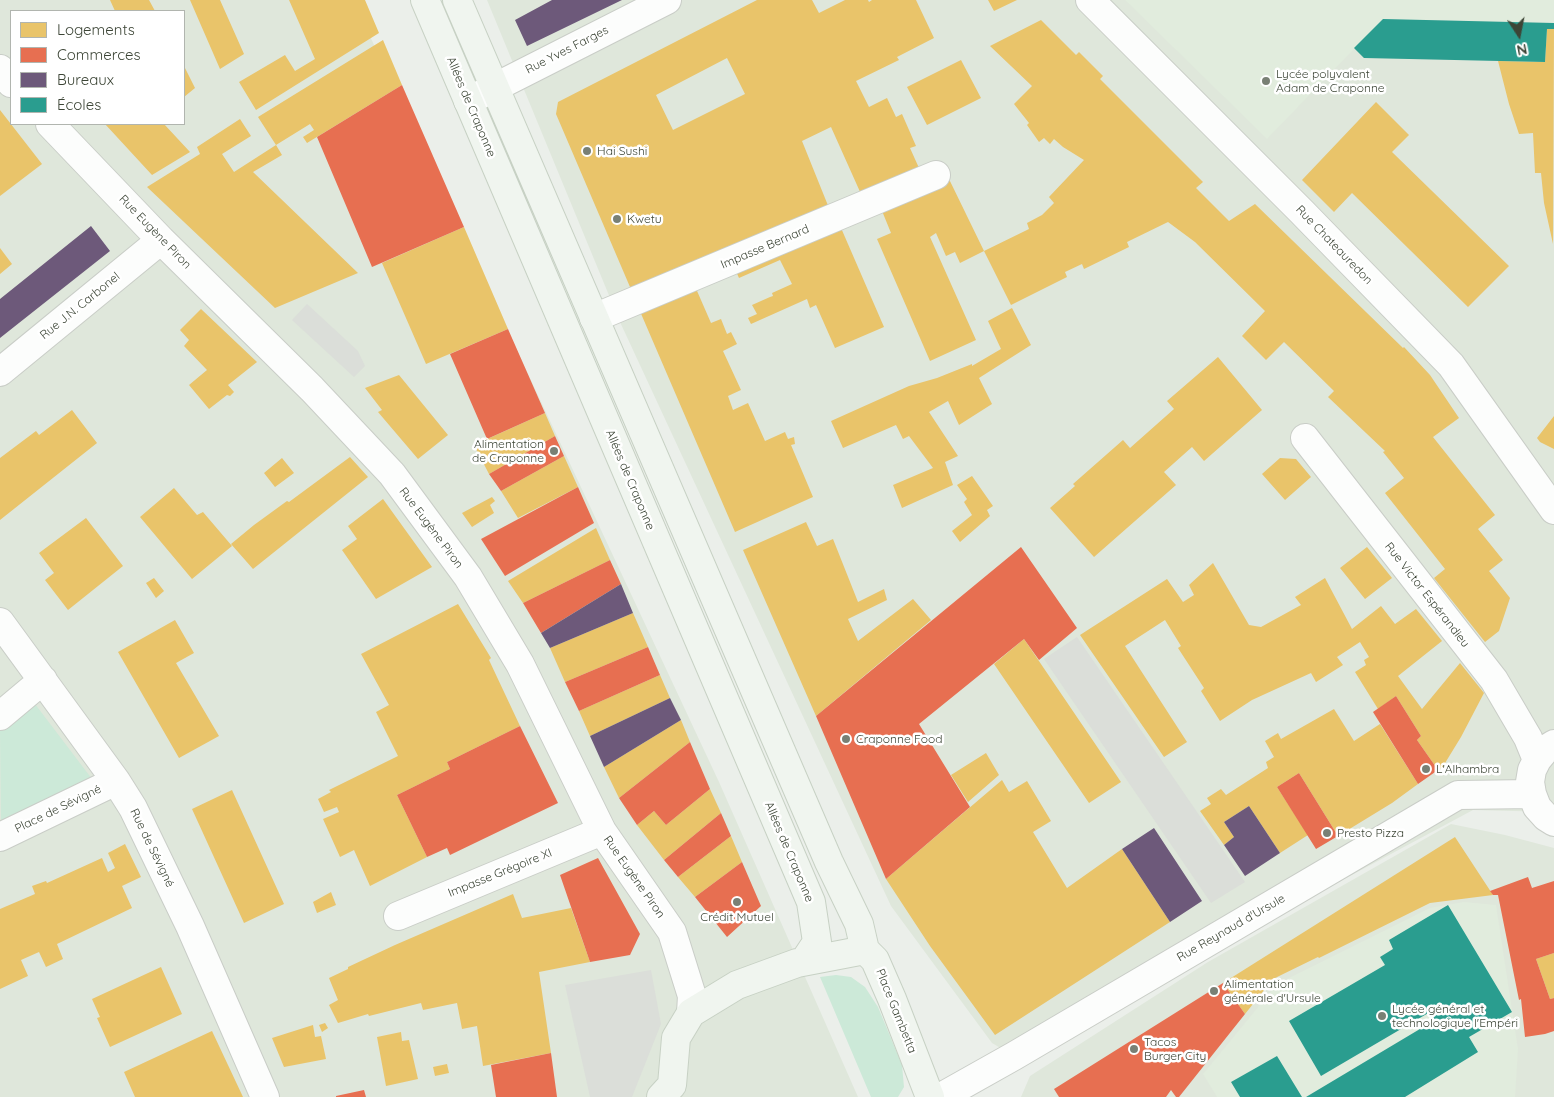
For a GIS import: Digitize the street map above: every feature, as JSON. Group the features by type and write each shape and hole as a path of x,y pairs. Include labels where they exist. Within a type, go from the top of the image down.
{"main road":[{"name":"Allées de Craponne","path":"425,0 811,902 817,942 805,960"},
{"path":"457,0 829,862 859,924 865,950 805,960 737,985 690,1013 676,1038 669,1093"},
{"name":"Place Gambetta","path":"865,950 875,960 930,1097"}],"street":[{"name":"Rue Yves Farges","path":"468,101 494,86 667,0"},
{"name":"Rue Chateauredon","path":"1090,0 1301,211 1451,365 1554,510"},
{"path":"0,69 10,82"},
{"name":"Rue Eugène Piron","path":"51,125 161,240 305,383 392,474 468,577 520,664 602,831 672,932 692,996 690,1013"},
{"name":"Impasse Bernard","path":"594,318 936,176"},
{"name":"Rue J.N. Carbonel","path":"0,372 161,240"},
{"name":"Rue Victor Espérandieu","path":"1304,438 1494,680 1528,738 1545,752"},
{"name":"Rue de Sévigné","path":"0,622 116,780 133,808 186,917 265,1097"},
{"path":"0,716 43,680"},
{"path":"1545,752 1532,770 1530,782 1537,807 1546,817 1554,822"},
{"name":"Place de Sévigné","path":"0,837 116,780"},
{"name":"Rue Reynaud d'Ursule","path":"940,1097 1014,1056 1458,795 1532,794"},
{"name":"Impasse Grégoire XI","path":"398,916 602,831"}],"shaded area":[{"path":"0,0 353,0 719,782 858,1097 0,1097"},
{"path":"487,0 1554,0 1554,812 1473,810 1014,1056 992,1043 891,906 620,322"},
{"name":"Lycée polyvalent Adam de Craponne","path":"1125,0 1554,0 1554,23 1383,19 1267,139"},
{"path":"307,304 358,351 365,366 354,377 292,320"},
{"path":"1077,637 1245,882 1211,903 1044,659"},
{"path":"35,704 92,779 18,818 1,820 0,731"},
{"path":"1451,824 1505,835 1554,848 1554,1097 1021,1097 1030,1076 1208,962"},
{"name":"Lycée général et technologique l'Empéri","path":"1464,902 1496,905 1518,1049 1515,1097 1217,1097 1203,1074 1277,984 1430,908"},
{"path":"651,970 661,1024 632,1097 590,1097 565,985"},
{"path":"836,975 851,977 865,987 878,1007 902,1065 904,1087 898,1097 871,1097 820,977"}],"building: Logements":[{"path":"110,0 149,0 154,10 115,10"},
{"path":"190,0 220,0 244,54 220,69"},
{"path":"289,0 365,0 379,33 256,110 239,82 285,55 295,71 315,59"},
{"path":"757,0 812,0 819,13 845,0 868,0 869,2 872,0 916,0 934,38 897,57 899,60 856,81 869,107 887,98 896,117 902,114 916,146 910,148 919,168 861,194 831,127 802,141 829,208 633,294 556,114 558,102","holes":["727,58 745,94 673,130 656,95"]},
{"path":"988,0 1017,0 994,11"},
{"path":"1041,20 1076,55 1079,52 1103,76 1100,79 1203,182 1196,188 1229,221 1255,204 1404,347 1430,375 1459,418 1433,437 1495,515 1478,529 1503,560 1489,571 1510,598 1499,631 1485,642 1434,578 1445,569 1385,493 1404,478 1383,452 1385,451 1328,397 1334,391 1284,342 1266,360 1242,336 1265,311 1195,242 1168,222 1127,242 1129,247 1084,269 1082,264 1065,272 1067,277 1011,305 984,251 1029,229 1027,223 1042,215 1054,203 1049,197 1084,160 1054,139 1050,144 1044,138 1039,142 1027,125 1029,123 1014,104 1032,86 990,46"},
{"path":"1547,29 1554,29 1553,244 1544,203 1541,173 1535,173 1533,133 1519,134 1498,61 1545,62"},
{"path":"383,40 402,85 307,143 303,137 314,130 310,124 276,145 258,117"},
{"path":"961,60 981,98 927,125 907,87"},
{"path":"185,68 195,88 185,96"},
{"path":"1376,102 1409,135 1392,152 1509,266 1468,307 1352,193 1334,212 1302,180"},
{"path":"0,110 42,164 0,196"},
{"path":"240,119 251,136 222,154 234,172 276,145 282,155 253,172 358,273 275,308 147,187 200,154 197,147"},
{"path":"106,125 165,125 190,152 152,175"},
{"path":"948,177 984,251 960,263 955,252 946,256 936,233 930,237 976,340 930,361 877,239 891,233 880,206"},
{"path":"838,221 884,327 835,348 816,305 810,308 807,299 751,324 748,318 757,314 752,305 773,296 772,293 792,284 780,260 739,278 734,267"},
{"path":"464,227 508,329 426,364 382,263"},
{"path":"0,248 12,264 0,274"},
{"path":"694,284 711,323 721,319 727,334 731,332 737,344 723,351 741,390 728,396 733,410 748,403 765,441 785,432 788,439 794,437 795,444 791,445 813,497 735,532 639,309"},
{"path":"1012,308 1031,345 979,378 992,404 959,425 948,401 929,412 958,456 945,462 953,485 902,508 893,485 933,468 909,436 903,439 896,425 843,448 831,421 909,386 937,378 972,364 972,366 1001,349 988,321"},
{"path":"201,309 257,362 228,385 234,392 230,396 227,395 209,409 189,385 207,370 184,346 189,340 180,330"},
{"path":"1218,357 1262,410 1204,461 1192,447 1164,472 1176,485 1094,557 1050,508 1075,486 1073,484 1123,440 1130,448 1174,409 1167,401"},
{"path":"399,375 448,435 418,459 378,412 382,410 365,388"},
{"path":"72,410 97,443 0,520 0,458 36,431 39,435"},
{"path":"545,413 555,436 489,474 474,445"},
{"path":"1554,416 1554,449 1540,442 1537,438"},
{"path":"564,456 578,487 518,518 501,491"},
{"path":"350,457 368,477 253,569 231,544 254,525"},
{"path":"282,458 294,473 275,487 264,473"},
{"path":"1280,458 1296,459 1311,477 1285,500 1262,474"},
{"path":"972,476 993,506 987,510 990,516 960,542 952,531 972,515 964,502 967,499 957,485"},
{"path":"174,488 197,515 203,512 232,546 192,579 140,517"},
{"path":"492,497 495,501 490,505 494,513 472,527 462,513"},
{"path":"383,499 432,567 376,599 342,550 357,539 348,526"},
{"path":"86,518 123,566 68,610 45,580 54,573 39,553"},
{"path":"806,522 817,546 833,539 858,602 884,589 887,600 848,619 858,641 913,599 931,620 816,716 743,550"},
{"path":"596,528 610,560 523,603 508,581"},
{"path":"1367,547 1392,578 1365,599 1340,568"},
{"path":"1213,563 1249,625 1261,627 1301,605 1295,597 1325,578 1352,629 1381,606 1395,624 1416,609 1442,641 1398,676 1422,709 1460,663 1484,693 1442,768 1438,770 1417,740 1421,736 1396,696 1378,709 1355,672 1366,665 1364,660 1369,657 1360,642 1337,657 1343,665 1316,682 1311,673 1252,700 1220,721 1201,691 1204,688 1178,648 1181,646 1165,620 1125,646 1187,742 1164,757 1080,635 1167,579 1183,602 1194,595 1189,585"},
{"path":"154,578 164,591 156,598 146,583"},
{"path":"458,604 491,658 489,660 520,726 447,762 450,769 397,795 427,857 370,886 354,850 340,857 323,819 339,812 337,807 324,812 318,799 331,792 329,790 398,756 376,712 389,705 361,654"},
{"path":"633,613 648,647 565,682 550,648"},
{"path":"175,620 194,653 176,663 219,736 179,758 118,652"},
{"path":"1024,639 1121,782 1089,803 994,664"},
{"path":"660,675 670,698 590,736 579,711"},
{"path":"1334,709 1354,741 1380,724 1418,784 1392,803 1338,836 1299,773 1277,787 1308,835 1280,853 1249,806 1224,822 1234,837 1224,845 1200,811 1211,804 1207,798 1221,789 1226,795 1268,768 1266,762 1274,757 1265,741 1278,733 1281,739"},
{"path":"681,720 690,742 619,798 604,767"},
{"path":"986,753 999,775 968,802 951,775"},
{"path":"1002,780 1009,792 1027,781 1051,821 1033,832 1067,888 1122,849 1170,922 995,1035 930,946 886,879"},
{"path":"710,789 721,813 664,860 637,825 654,811 666,825"},
{"path":"232,790 284,904 244,923 192,809"},
{"path":"731,836 742,862 695,897 678,877"},
{"path":"1455,837 1493,895 1430,903 1273,979 1245,1014 1223,983"},
{"path":"125,844 141,877 122,886 132,908 57,944 63,959 46,967 39,952 21,960 28,976 0,989 0,909 35,894 32,886 46,881 47,883 102,858 108,872 115,868 108,853"},
{"path":"331,892 336,905 317,913 313,902"},
{"path":"513,894 522,918 571,908 590,962 539,972 551,1053 483,1066 477,1026 462,1029 457,1003 423,1010 421,1003 369,1016 368,1014 338,1023 329,1005 338,1000 329,978 395,945"},
{"path":"1554,953 1554,998 1550,999 1536,959"},
{"path":"161,967 182,1014 110,1047 97,1018 100,1017 92,999"},
{"path":"325,1023 328,1028 322,1032 319,1025"},
{"path":"313,1025 315,1037 321,1036 326,1059 284,1067 272,1038"},
{"path":"212,1031 243,1097 135,1097 124,1072"},
{"path":"401,1032 402,1041 409,1040 418,1079 386,1086 377,1037"},
{"path":"447,1064 449,1073 435,1076 433,1067"}],"building: Commerces":[{"path":"402,85 464,227 372,267 317,137"},
{"path":"508,329 545,413 487,439 450,354"},
{"path":"555,436 564,456 501,491 489,474"},
{"path":"578,487 594,523 505,576 481,539"},
{"path":"1021,547 1077,628 1039,660 1024,639 919,724 970,807 886,879 816,716"},
{"path":"610,560 621,584 541,633 523,603"},
{"path":"648,647 660,675 579,711 565,682"},
{"path":"1396,696 1421,736 1417,740 1438,770 1418,784 1373,712"},
{"path":"520,726 558,803 450,855 447,848 427,857 397,795 450,769 447,762"},
{"path":"690,742 710,789 666,825 654,811 637,825 619,798"},
{"path":"1299,773 1338,836 1316,849 1277,787"},
{"path":"721,813 731,836 678,877 664,860"},
{"path":"598,858 640,934 630,955 590,962 560,875"},
{"path":"742,862 761,906 727,937 695,897"},
{"path":"1528,877 1532,888 1554,881 1554,953 1536,959 1550,999 1554,998 1554,1031 1525,1037 1521,999 1519,1000 1498,895 1493,895 1490,891"},
{"path":"1223,983 1245,1014 1179,1097 1176,1097 1171,1090 1166,1097 1059,1097 1054,1089"},
{"path":"551,1053 557,1097 496,1097 491,1065"},
{"path":"364,1090 366,1097 336,1097 336,1096"}],"building: Bureaux":[{"path":"552,0 622,0 527,46 515,20"},
{"path":"91,226 110,251 0,338 0,299"},
{"path":"621,584 633,613 550,648 541,633"},
{"path":"670,698 681,720 604,767 590,736"},
{"path":"1249,806 1280,853 1245,876 1224,845 1234,837 1224,822"},
{"path":"1154,828 1202,901 1170,922 1122,849"}],"building: Écoles":[{"path":"1383,19 1554,23 1554,29 1547,29 1545,62 1364,58 1354,48"},
{"path":"1448,905 1512,1012 1469,1037 1478,1052 1405,1097 1306,1097 1435,1020 1430,1012 1321,1076 1289,1021 1385,965 1380,957 1393,949 1389,940"},
{"path":"1277,1056 1302,1097 1240,1097 1231,1082"}],"place":[{"name":"Lycée polyvalent Adam de Craponne","path":"1266,81"},
{"name":"Hai Sushi","path":"587,151"},
{"name":"Kwetu","path":"617,219"},
{"name":"Alimentation de Craponne","path":"554,451"},
{"name":"Craponne Food","path":"846,739"},
{"name":"L'Alhambra","path":"1426,769"},
{"name":"Presto Pizza","path":"1327,833"},
{"name":"Crédit Mutuel","path":"737,902"},
{"name":"Alimentation générale d'Ursule","path":"1214,991"},
{"name":"Lycée général et technologique l'Empéri","path":"1382,1016"},
{"name":"Tacos Burger City","path":"1134,1049"}]}
